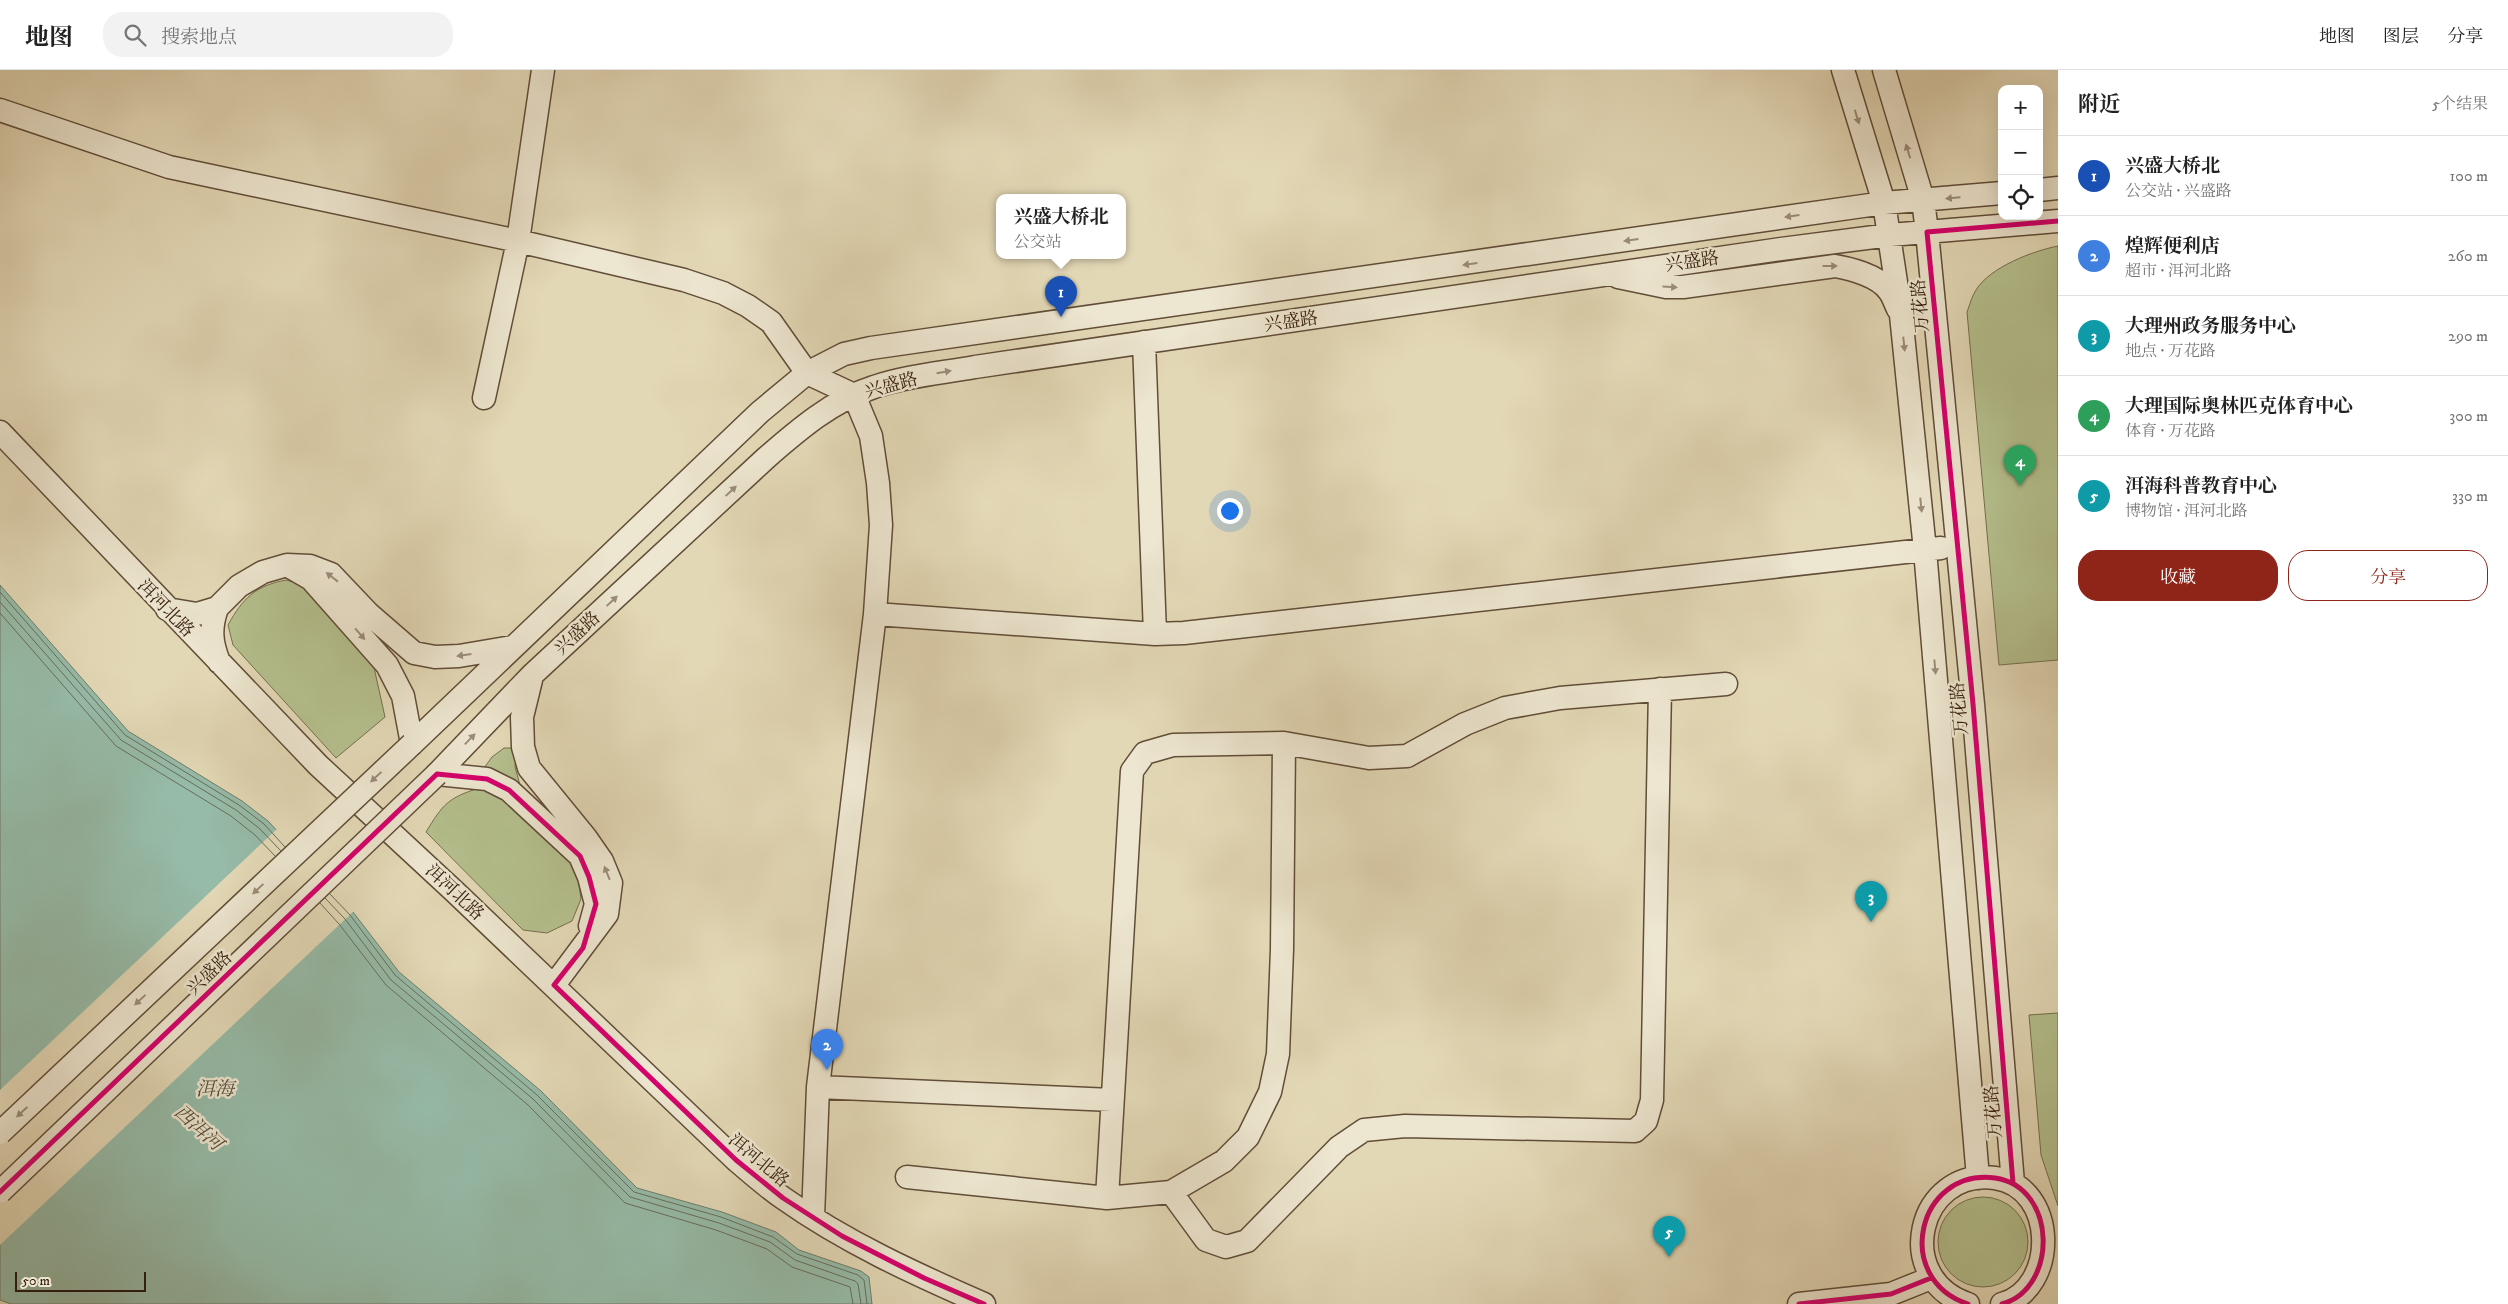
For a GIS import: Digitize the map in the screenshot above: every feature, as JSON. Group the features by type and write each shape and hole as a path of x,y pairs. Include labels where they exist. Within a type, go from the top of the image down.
{"street":[{"path":"484,398 518,241 543,70"},
{"name":"万花路","path":"1843,70 1884,203 1901,315 1926,550 1978,1178"},
{"name":"万花路","path":"1884,70 1923,200 1927,232 1973,704 2013,1183"},
{"path":"0,110 169,167 518,241 684,280 723,293 748,306 771,322 807,373 854,395 871,436 878,482 881,525 875,614 818,1087 813,1217"},
{"path":"2043,190 2058,188"},
{"name":"兴盛路","path":"0,1133 760,412 807,373 844,354 880,346 1884,203 1998,193"},
{"name":"兴盛路","path":"0,1192 436,774 532,675 766,458 803,426 854,395 872,387 898,380 1605,274 1890,235 2058,220"},
{"path":"1605,274 1666,287 1683,287 1836,266 1852,269 1882,284 1889,290 1901,315"},
{"path":"1144,342 1155,634"},
{"name":"洱河北路","path":"0,432 318,765 554,985 736,1160 783,1198 842,1236 924,1278 984,1304"},
{"path":"875,614 1155,634 1184,634 1957,546"},
{"path":"220,663 211,634 211,624 217,608 239,586 262,572 287,565 310,566 331,574 369,614 414,653 435,657 459,656 512,647"},
{"path":"287,565 311,579 387,665 403,696 412,744"},
{"path":"167,609 197,614 217,608"},
{"path":"532,675 522,717 523,747 529,768 586,838 602,861 611,884 607,914 554,985"},
{"path":"1107,1198 1132,771 1145,753 1173,745 1284,743 1369,758 1407,756 1465,724 1505,708 1560,698 1726,684"},
{"path":"1171,1192 1206,1240 1226,1247 1247,1241 1339,1147 1364,1130 1405,1126 1635,1131 1646,1121 1652,1100 1660,689"},
{"path":"907,1178 1107,1198 1171,1192 1224,1161 1248,1137 1270,1092 1278,1054 1281,1012 1284,743"},
{"path":"436,774 487,779 509,790 580,856 589,877 596,904 583,948"},
{"path":"818,1087 1112,1100"},
{"path":"1968,1304 1942,1291 1931,1278 1922,1257 1921,1236 1927,1214 1940,1197 1957,1184 1978,1178 1995,1178 2013,1183 2038,1206 2046,1222 2049,1251 2044,1268 2035,1283 2023,1295 2002,1304"},
{"path":"1799,1304 1891,1294 1931,1278"}],"shaded area":[{"path":"2058,246 2058,660 1999,665 1967,312 1976,290 1991,274 2013,261"},
{"path":"286,580 300,584 373,663 385,717 336,758 233,645 228,625 239,607 258,590"},
{"path":"504,748 517,748 515,767 520,785 484,768 492,757"},
{"path":"479,788 499,791 577,870 581,899 572,921 547,933 523,930 426,832 447,803 460,795"},
{"path":"2058,1013 2058,1206 2041,1155 2029,1015"},
{"path":"1983,1197 2000,1200 2015,1210 2025,1225 2028,1242 2025,1259 2015,1274 2000,1284 1983,1287 1966,1284 1951,1274 1941,1259 1938,1242 1941,1225 1951,1210 1966,1200"}],"water":[{"name":"洱海","path":"0,585 128,731 242,801 268,821 353,912 399,972 541,1091 637,1188 722,1212 776,1232 799,1250 861,1271 869,1277 872,1304 11,1304 0,1300"}],"pier":[{"path":"278,828 355,910 0,1245 0,1090"}],"cycle path":[{"path":"2013,1183 1973,704 1927,232 2058,221"},
{"path":"0,1192 437,774 487,779 509,790 580,856 589,877 596,904 583,948 554,985 736,1160 783,1198 842,1236 924,1278 984,1304"},
{"path":"1968,1304 1944,1291 1929,1272 1923,1251 1924,1228 1932,1207 1947,1190 1968,1180 1995,1178 2016,1185 2031,1199 2040,1218 2043,1239 2041,1260 2033,1279 2020,1295 2002,1304"},
{"path":"1799,1304 1891,1294 1931,1278"}],"place":[{"name":"兴盛大桥北","path":"1061,317"},
{"name":"大理国际奥林匹克体育中心","path":"2020,486"},
{"name":"大理州政务服务中心","path":"1871,922"},
{"name":"煌辉便利店","path":"827,1070"},
{"name":"洱海科普教育中心","path":"1669,1257"}],"water label":[{"name":"西洱河","path":"199,1127"}]}
